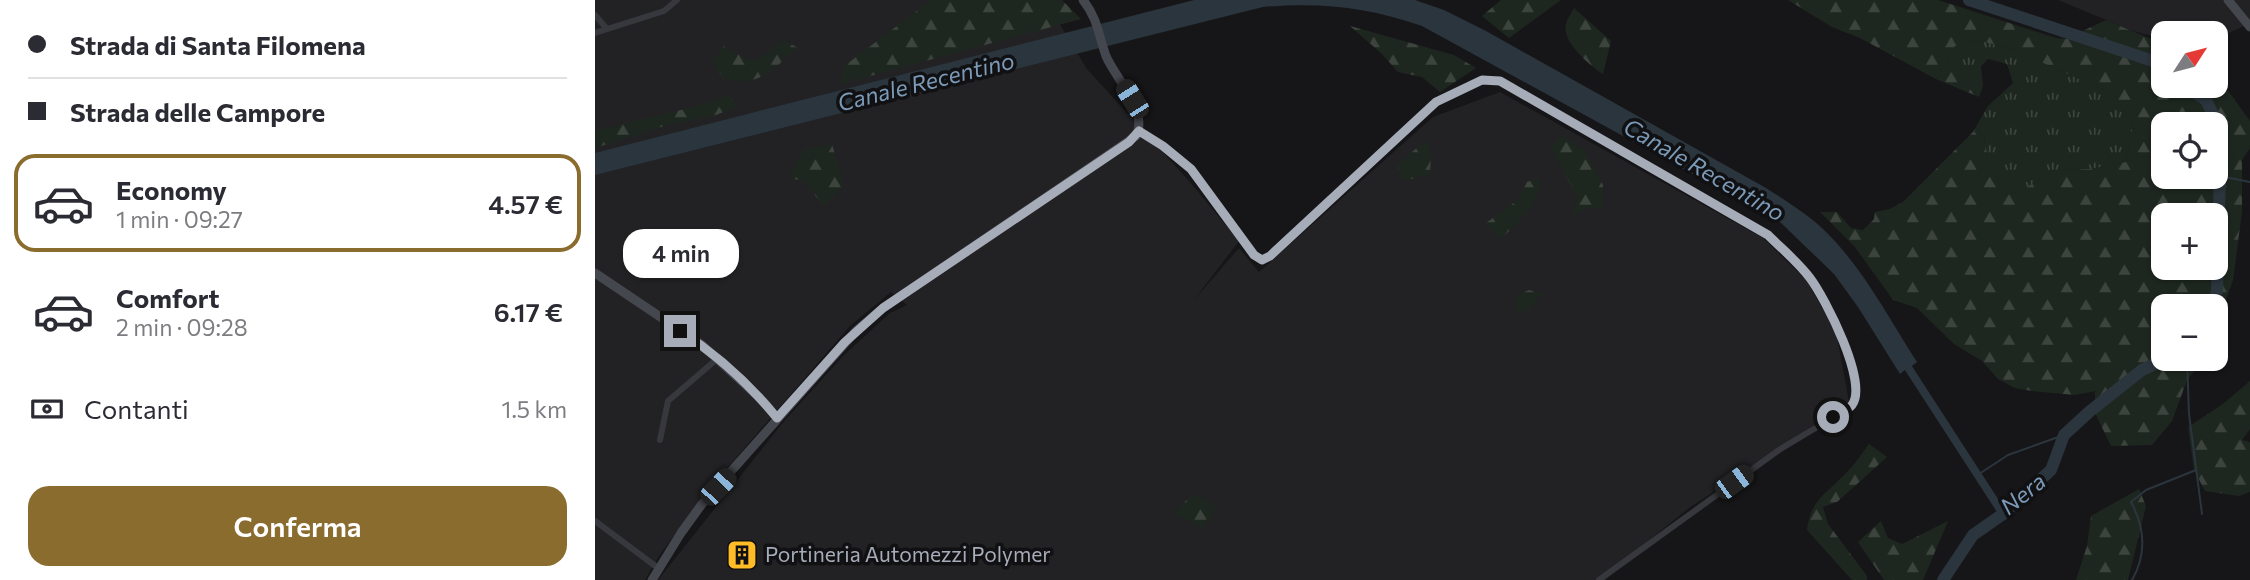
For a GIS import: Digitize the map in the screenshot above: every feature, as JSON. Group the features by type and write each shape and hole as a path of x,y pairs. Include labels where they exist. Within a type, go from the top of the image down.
{"main road":[{"path":"652,580 702,504 845,342 883,308 1129,142 1139,131 1139,121 1132,99 1105,52 1093,13 1083,0"},
{"path":"2228,0 2250,27"},
{"path":"595,273 702,345 764,402 777,418"}],"street":[{"path":"595,33 664,11 677,0"},
{"path":"595,15 607,29"},
{"path":"1139,131 1191,169 1254,255 1262,260 1270,256 1436,102 1482,80 1500,81 1768,235 1789,255 1810,279 1841,332 1855,380 1856,395 1852,406 1779,450 1599,580"},
{"path":"660,440 669,401 717,359"},
{"path":"595,521 659,568"}],"shaded area":[{"path":"595,0 1045,0 1087,69 1189,181 1239,241 1194,300 1239,248 1259,272 1433,117 1500,92 1763,238 1806,280 1836,332 1849,402 1689,508 1599,580 658,580 785,420 844,355 890,313 907,305 891,292 850,326 703,496 659,556 645,580 595,580"},
{"path":"2058,0 2250,0 2250,23 2228,33 2228,21 2151,21 2151,36"}],"green space":[{"path":"931,0 1062,0 1081,19 841,84 843,67"},
{"path":"1501,0 1561,0 1509,38 1482,16"},
{"path":"1788,0 1938,0 2066,39 2106,20 2151,39 2151,98 2228,98 2228,91 2250,121 2250,148 2242,160 2242,212 2233,280 2228,294 2151,294 2151,371 2194,371 2187,380 2172,421 2152,445 2111,446 2095,413 2095,391 2075,395 2032,391 2015,388 1998,379 1982,361 1954,344 1917,308 1893,300 1855,247 1820,212 1837,212 1851,228 1863,230 1874,219 1875,212 1890,209 1903,202 1973,132 1984,134 1986,157 2004,194 2019,192 2055,170 2091,169 2126,162 2133,125 2113,94 2012,49 1977,40 1955,46 1947,63 1979,97 1936,79 1860,38 1832,27"},
{"path":"1574,8 1611,41 1603,74 1584,59 1568,38 1566,24"},
{"path":"1350,26 1454,55 1476,68 1440,92 1422,77 1398,72"},
{"path":"783,40 798,48 765,75 756,79 724,79 712,62 724,46 745,58 758,60"},
{"path":"1977,40 2012,49 2113,94 2133,125 2126,162 2091,169 2055,170 2019,192 2004,194 1986,157 1984,134 1973,132 1988,106 2013,83 2007,64 1988,59 1981,66 1983,86 1979,97 1947,63 1955,46"},
{"path":"731,95 736,107 716,115 664,126 595,148 595,131"},
{"path":"1562,135 1585,152 1603,185 1603,208 1587,208 1571,217 1578,198 1551,148"},
{"path":"1426,140 1431,151 1430,174 1404,181 1397,165"},
{"path":"832,144 844,185 824,206 803,181 789,178 805,148"},
{"path":"1541,178 1537,196 1528,211 1502,238 1497,236 1486,223 1518,200 1527,182"},
{"path":"1529,290 1542,294 1528,310 1517,313 1516,296"},
{"path":"2250,381 2250,429 2242,440 2250,442 2250,492 2239,496 2205,491 2194,470 2188,427 2223,404"},
{"path":"1869,444 1887,457 1837,502 1823,507 1828,524 1867,576 1867,580 1852,580 1807,530 1816,503 1851,468"},
{"path":"2139,489 2146,506 2128,580 2076,580 2087,546 2091,516"},
{"path":"1192,495 1205,498 1217,509 1202,528 1173,513"},
{"path":"1881,521 1888,538 1902,544 1948,521 1923,580 1884,580 1858,542"}],"water":[{"path":"1194,0 1415,0 1444,10 1486,31 1796,207 1823,229 1850,259 1874,292 1917,362 1912,366 1905,361 1906,369 1900,374 1834,274 1780,222 1422,26 1363,10 1305,5 1263,7 595,175 595,153"}],"waterway":[{"name":"Nera","path":"1969,0 2151,60"},
{"name":"Nera","path":"2203,98 2221,131 2216,294"},
{"path":"2228,178 2250,182"},
{"name":"Canale Recentino","path":"1898,352 2003,514"},
{"name":"Nera","path":"1943,580 1973,535 2003,514 2051,470 2064,435 2089,412 2151,366"},
{"path":"2187,371 2189,414 2202,514"},
{"name":"Canale Recentino","path":"1979,474 2008,455 2064,435"},
{"path":"2132,580 2140,560 2142,541 2139,522 2131,502 2146,490 2196,470"}],"place":[{"name":"Portineria Automezzi Polymer","path":"742,555"}],"route":[{"path":"680,331 702,345 764,402 777,418 845,342 883,308 1129,142 1139,131 1191,169 1254,255 1262,260 1270,256 1436,102 1482,80 1500,81 1768,235 1789,255 1810,279 1841,332 1855,380 1856,395 1852,406 1833,417"}]}
